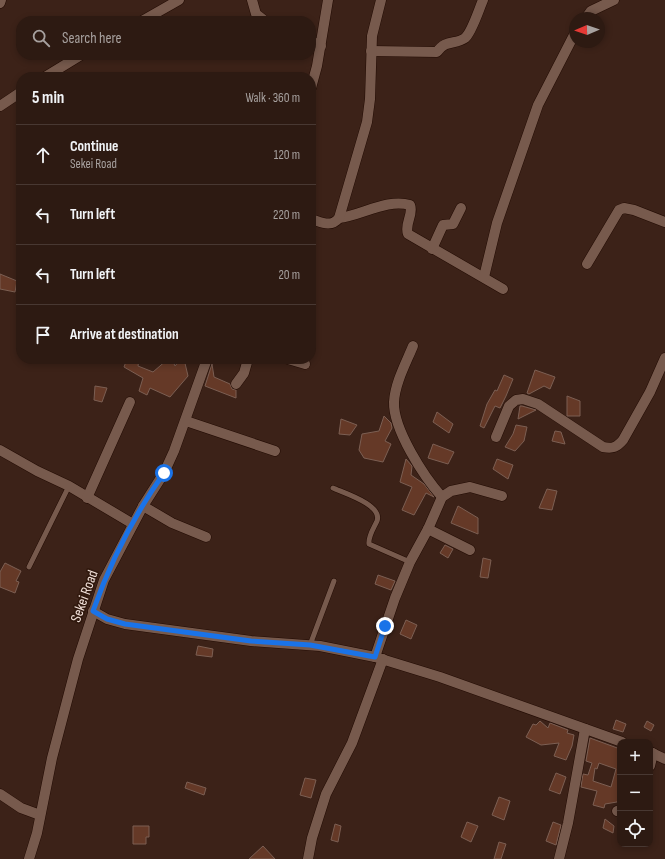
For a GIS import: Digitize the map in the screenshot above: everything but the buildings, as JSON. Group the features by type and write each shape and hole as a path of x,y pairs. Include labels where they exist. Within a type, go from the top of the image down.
{"street":[{"path":"151,16 179,0"},
{"path":"252,0 256,14 259,16"},
{"path":"315,72 321,46 328,0"},
{"path":"339,218 368,122 372,36 381,0"},
{"path":"371,51 437,52 442,45 460,40 467,35 483,0"},
{"path":"590,12 614,0"},
{"path":"316,44 321,46"},
{"path":"484,277 498,223 538,105 569,45"},
{"path":"53,72 73,60"},
{"path":"0,106 16,95"},
{"path":"316,220 332,224 339,218 357,215 387,204 407,204 411,208 407,232 432,249 503,289"},
{"path":"432,249 444,224 453,224 462,208"},
{"path":"587,264 619,210 624,208 634,210 665,222"},
{"path":"413,346 397,386 394,403 396,415 415,461 429,483 442,497"},
{"path":"496,436 509,406 516,400 523,399 538,404 603,447 612,448 617,446 623,440 650,392 665,358"},
{"name":"Sekei Road","path":"29,859 52,758 78,659 93,611 104,580 143,506 164,473 186,421 204,364"},
{"path":"236,384 244,373 247,364"},
{"path":"86,498 130,402"},
{"path":"186,421 275,451"},
{"path":"0,450 37,471 69,486 86,498 133,524"},
{"path":"308,859 312,838 326,794 352,743 379,658 395,598 410,562 428,529 442,497 451,491 470,487 502,496"},
{"path":"143,506 172,523 206,537"},
{"path":"428,529 470,550"},
{"path":"93,611 107,619 125,624 251,641 310,645 379,658 440,677 617,740"},
{"path":"559,859 568,823 585,728"},
{"path":"653,753 665,759"},
{"path":"0,794 21,808 40,815"}],"lane":[{"path":"29,567 69,486"},
{"path":"333,488 370,505 376,510 378,517 368,540 369,544 410,562"},
{"path":"310,645 334,581"}],"route":[{"path":"164,473 152,490 115,558 104,580 93,611 107,619 142,627 161,628 251,641 320,646 375,657 385,626"}]}
